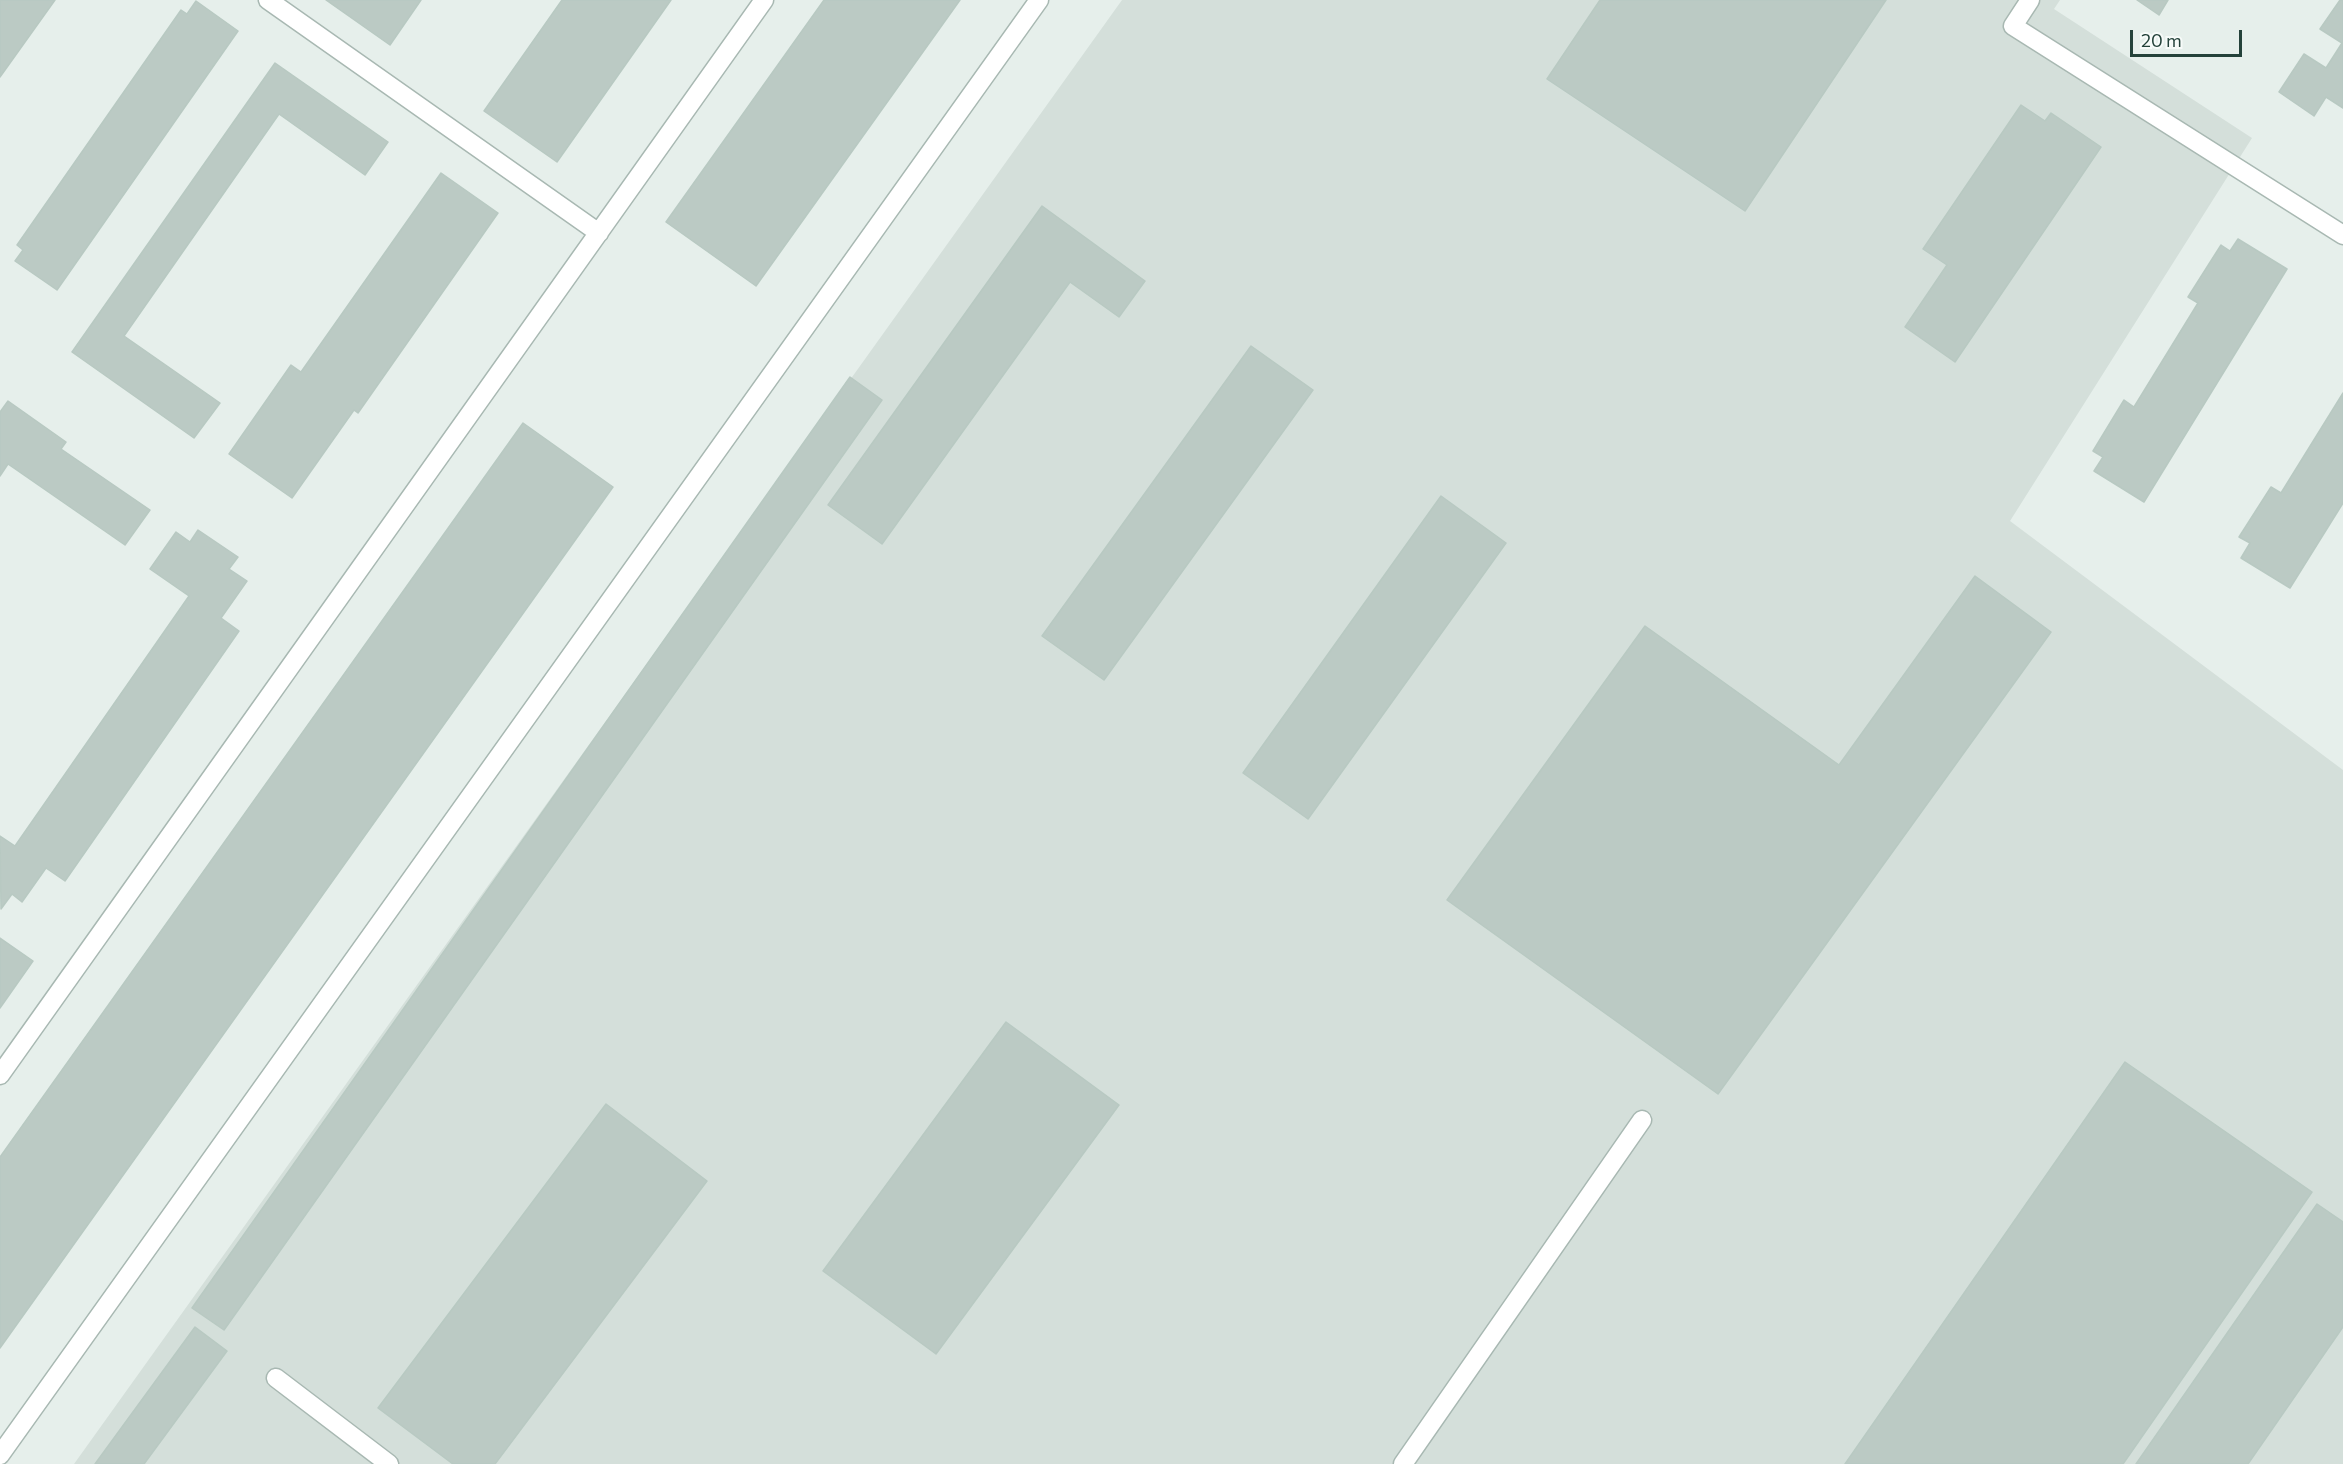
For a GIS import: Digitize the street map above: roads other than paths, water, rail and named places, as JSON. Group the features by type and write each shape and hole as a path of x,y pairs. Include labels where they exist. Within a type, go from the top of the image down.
{"street":[{"path":"268,0 598,233"},
{"path":"0,1075 764,0"},
{"path":"0,1455 1039,0"},
{"path":"2030,0 2013,26 2343,235"},
{"path":"1403,1464 1642,1120"},
{"path":"276,1378 389,1464"}]}
